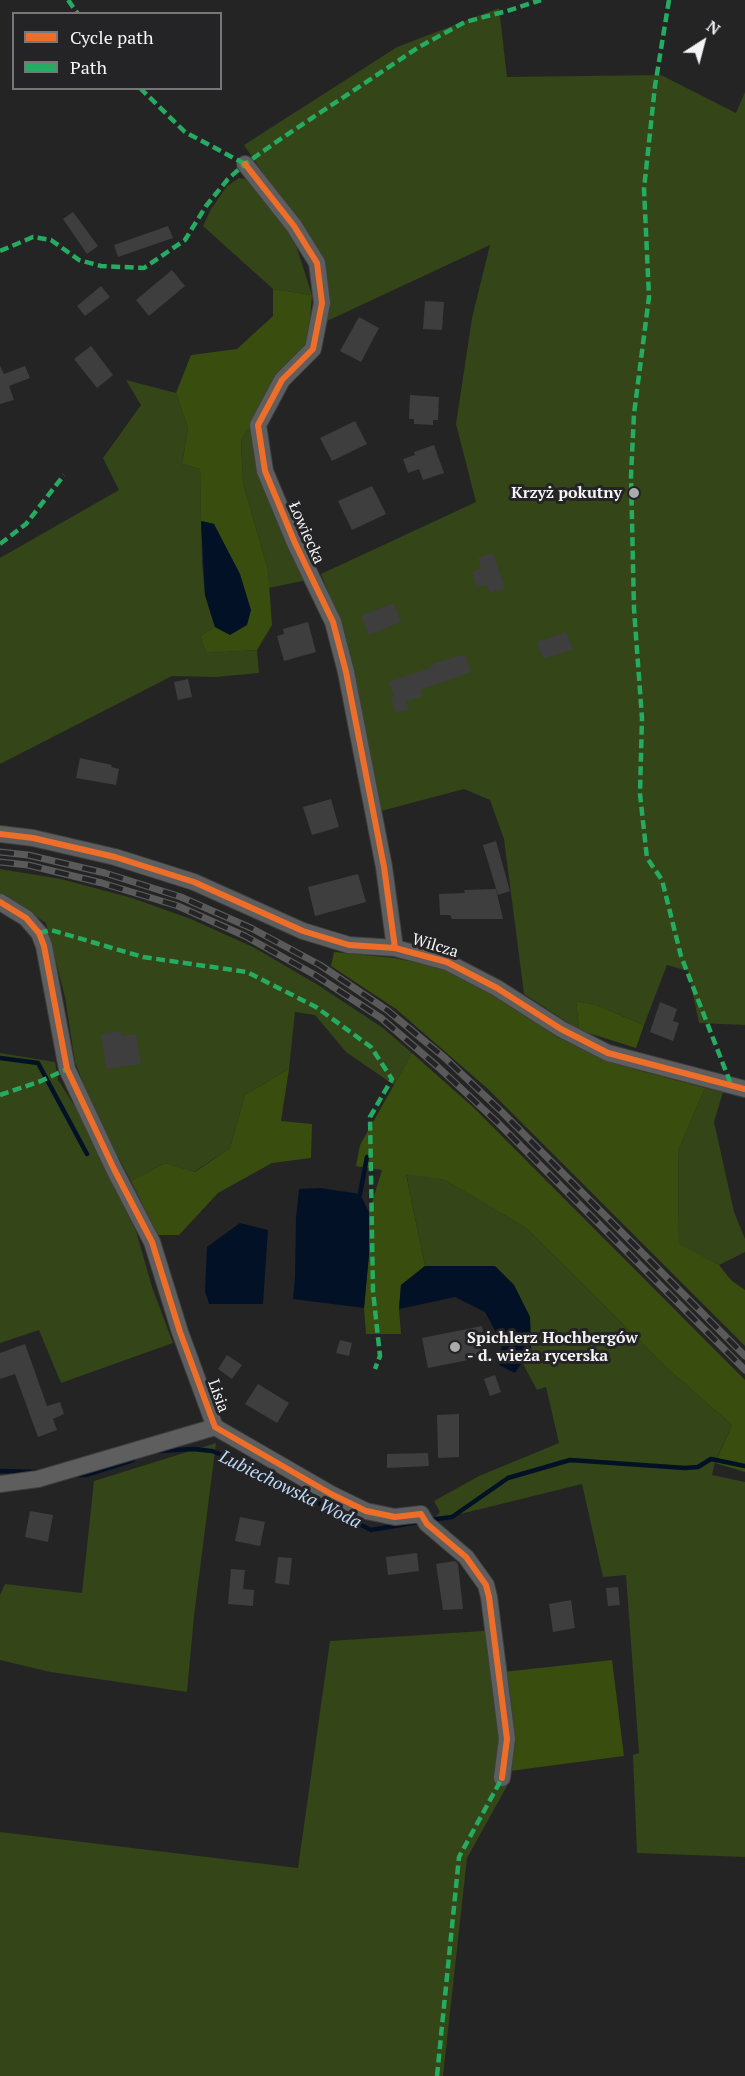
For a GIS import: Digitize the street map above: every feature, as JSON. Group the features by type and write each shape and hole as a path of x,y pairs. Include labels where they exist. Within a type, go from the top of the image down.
{"street":[{"name":"Łowiecka","path":"245,164 294,226 317,263 322,303 313,349 282,380 258,424 265,471 295,543 333,622 346,672 384,867 395,948"},
{"name":"Wilcza","path":"0,834 33,838 115,857 194,882 303,931 349,945 395,948 447,962 472,973 561,1029 608,1053 745,1089"},
{"name":"Lisia","path":"0,902 26,918 39,933 44,946 67,1069 114,1169 152,1242 180,1332 215,1427 331,1494 366,1511 395,1517 421,1514 427,1524 466,1557 486,1585 507,1739 502,1778"},
{"name":"Lisia","path":"0,1484 38,1479 215,1427"}],"green space":[{"path":"499,8 507,77 661,75 736,113 745,92 745,1025 699,1023 688,971 667,965 644,1025 596,1005 576,1001 579,1030 524,994 504,839 490,800 464,789 381,811 340,622 321,574 476,502 456,424 472,318 490,245 327,321 329,299 323,261 244,145 397,47"},
{"path":"239,178 252,180 294,239 312,295 273,289 203,226 211,209 227,186"},
{"path":"273,289 312,295 308,344 241,440 243,483 268,570 272,625 257,650 206,653 200,636 215,627 231,635 214,524 201,521 200,469 182,464 188,428 176,393 191,355 237,349 273,316"},
{"path":"126,380 176,393 188,428 182,464 200,469 205,595 215,627 200,636 206,653 257,650 259,673 216,677 172,676 0,764 0,558 119,490 103,458 141,405"},
{"path":"256,418 307,580 269,588 268,570 243,483 241,440"},
{"path":"0,869 61,879 132,898 191,919 255,948 318,985 383,1028 412,1053 394,1085 346,1052 315,1015 295,1012 289,1069 245,1095 230,1148 194,1172 165,1163 131,1181 97,1118 75,1062 65,997 46,923 0,893"},
{"path":"334,952 394,958 444,968 492,991 555,1036 604,1059 705,1088 678,1151 679,1244 719,1265 731,1280 745,1290 745,1346 488,1089 396,1009 331,966"},
{"path":"576,1001 596,1005 644,1025 636,1048 579,1030"},
{"path":"0,1053 55,1062 58,1080 83,1119 136,1231 152,1287 173,1343 61,1383 39,1330 0,1343"},
{"path":"412,1053 473,1107 745,1380 745,1472 715,1463 732,1425 667,1368 526,1228 445,1180 406,1174 425,1266 401,1285 399,1309 401,1334 366,1334 364,1308 369,1254 369,1212 382,1170 356,1166 360,1145"},
{"path":"289,1069 281,1121 312,1124 311,1158 272,1163 218,1193 179,1235 158,1235 131,1181 165,1163 195,1172 230,1148 245,1095"},
{"path":"705,1088 723,1092 714,1122 734,1212 745,1239 745,1252 719,1265 679,1245 678,1151"},
{"path":"406,1173 445,1180 526,1228 667,1368 732,1425 715,1462 712,1475 745,1482 745,1857 637,1853 633,1755 639,1753 626,1575 603,1577 582,1484 432,1521 440,1512 434,1501 479,1476 559,1443 546,1387 537,1390 522,1362 531,1349 530,1317 514,1285 494,1266 425,1266"},
{"path":"216,1443 194,1616 187,1692 50,1672 0,1660 0,1595 5,1584 82,1593 94,1481"},
{"path":"498,1630 510,1771 507,1786 467,1858 443,2076 0,2076 0,1832 298,1868 330,1641"},
{"path":"612,1660 624,1756 510,1771 503,1672"}],"water":[{"path":"201,521 214,524 240,574 251,610 247,625 230,635 215,627 205,595"},
{"path":"320,1188 360,1194 369,1212 369,1254 364,1308 293,1299 299,1189"},
{"path":"240,1223 268,1230 263,1304 209,1304 205,1291 207,1247"},
{"path":"425,1266 495,1266 514,1285 530,1317 531,1349 515,1373 499,1365 502,1344 485,1312 455,1297 399,1309 401,1285"}],"building":[{"path":"73,212 98,246 87,254 63,219"},
{"path":"168,226 173,238 118,257 114,245"},
{"path":"172,270 185,286 149,316 136,300"},
{"path":"101,286 110,297 85,316 77,306"},
{"path":"425,301 444,302 442,330 423,329"},
{"path":"359,317 379,328 361,362 340,351"},
{"path":"91,346 113,375 97,388 74,359"},
{"path":"0,366 4,374 25,366 30,378 9,386 14,400 0,404"},
{"path":"410,395 439,397 438,420 433,420 433,425 414,424 414,419 409,419"},
{"path":"355,421 367,444 332,461 320,438"},
{"path":"434,445 444,473 423,480 419,469 408,473 403,459 415,455 414,452"},
{"path":"372,486 386,514 352,530 338,501"},
{"path":"493,553 505,588 489,593 487,585 477,588 472,572 481,569 478,558"},
{"path":"393,603 401,622 369,635 361,616"},
{"path":"308,622 316,652 284,661 277,636 284,634 283,629"},
{"path":"566,632 573,649 543,659 537,642"},
{"path":"465,654 471,672 420,690 422,696 406,702 409,709 396,713 391,697 394,696 388,682 433,667 432,664"},
{"path":"188,679 192,697 178,700 174,682"},
{"path":"80,758 112,765 111,767 119,769 116,785 76,778"},
{"path":"331,799 339,827 312,835 303,807"},
{"path":"496,841 510,891 498,895 483,845"},
{"path":"358,874 366,902 315,916 308,887"},
{"path":"496,889 503,919 452,919 450,915 440,915 439,894 465,893 464,890"},
{"path":"660,1002 677,1009 673,1021 679,1023 673,1041 650,1032"},
{"path":"121,1031 121,1036 136,1034 141,1064 106,1069 101,1034"},
{"name":"Spichlerz Hochbergów - d. wieża rycerska","path":"482,1326 488,1356 428,1368 422,1338"},
{"path":"340,1340 352,1343 349,1356 336,1353"},
{"path":"25,1344 47,1406 60,1402 64,1414 53,1419 57,1430 38,1437 15,1374 0,1379 0,1353"},
{"path":"227,1355 242,1365 232,1379 218,1369"},
{"path":"495,1375 501,1392 490,1396 484,1379"},
{"path":"258,1384 289,1403 277,1423 245,1404"},
{"path":"459,1414 459,1457 438,1458 437,1415"},
{"path":"428,1453 429,1466 387,1468 387,1454"},
{"path":"30,1511 53,1515 48,1542 25,1537"},
{"path":"240,1517 265,1522 260,1546 235,1541"},
{"path":"417,1553 419,1571 388,1575 386,1557"},
{"path":"278,1557 292,1558 289,1585 275,1583"},
{"path":"455,1561 458,1564 463,1609 443,1610 436,1564"},
{"path":"231,1569 245,1570 243,1589 254,1590 253,1606 228,1604"},
{"path":"618,1587 620,1605 608,1606 606,1588"},
{"path":"571,1600 575,1628 553,1632 549,1604"}],"waterway":[{"path":"0,1058 38,1063 87,1154"},
{"name":"Lubiechowska Woda","path":"360,1194 367,1157"},
{"name":"Lubiechowska Woda","path":"158,1451 193,1449 212,1451 240,1462 371,1530 418,1522"},
{"name":"Lubiechowska Woda","path":"429,1520 452,1517 508,1478 570,1460 685,1468 698,1467 711,1459 745,1466"},
{"name":"Lubiechowska Woda","path":"78,1475 86,1475 133,1460"},
{"name":"Lubiechowska Woda","path":"0,1471 36,1472"}],"railway":[{"path":"0,852 28,855 105,873 181,897 251,928 320,965 387,1010 445,1058 502,1112 745,1356"},
{"path":"0,862 28,865 102,883 178,906 245,936 315,975 381,1018 496,1121 745,1370"}],"marked path":[{"path":"68,0 77,12"},
{"path":"0,251 33,237 51,240 79,260 101,266 144,268 185,240 206,206 228,179 282,138 419,47 465,22 541,0"},
{"path":"669,0 655,86 644,189 649,297 634,414 631,476 634,609 642,718 640,794 647,858 662,880 681,956 732,1087"},
{"path":"142,90 185,132 245,164"},
{"path":"0,544 26,524 64,475"},
{"path":"39,933 51,930 143,957 247,972 316,1007 371,1047 392,1079 370,1117 373,1291 380,1356 375,1369"},
{"path":"0,1095 67,1069"},
{"path":"437,2076 459,1857 502,1778"}],"cycle path":[{"path":"245,164 294,226 317,263 322,303 313,349 282,380 258,425 265,471 295,543 333,622 346,672 384,867 395,948"},
{"path":"0,834 33,838 115,857 194,882 303,931 349,945 395,948 447,962 497,988 561,1029 608,1053 745,1089"},
{"path":"0,902 26,918 39,933 44,946 67,1069 114,1169 152,1242 180,1332 215,1427 331,1494 366,1511 395,1517 421,1514 427,1524 466,1557 486,1585 507,1739 502,1778"}],"place":[{"name":"Krzyż pokutny","path":"634,493"},
{"name":"Spichlerz Hochbergów - d. wieża rycerska","path":"455,1347"}]}
